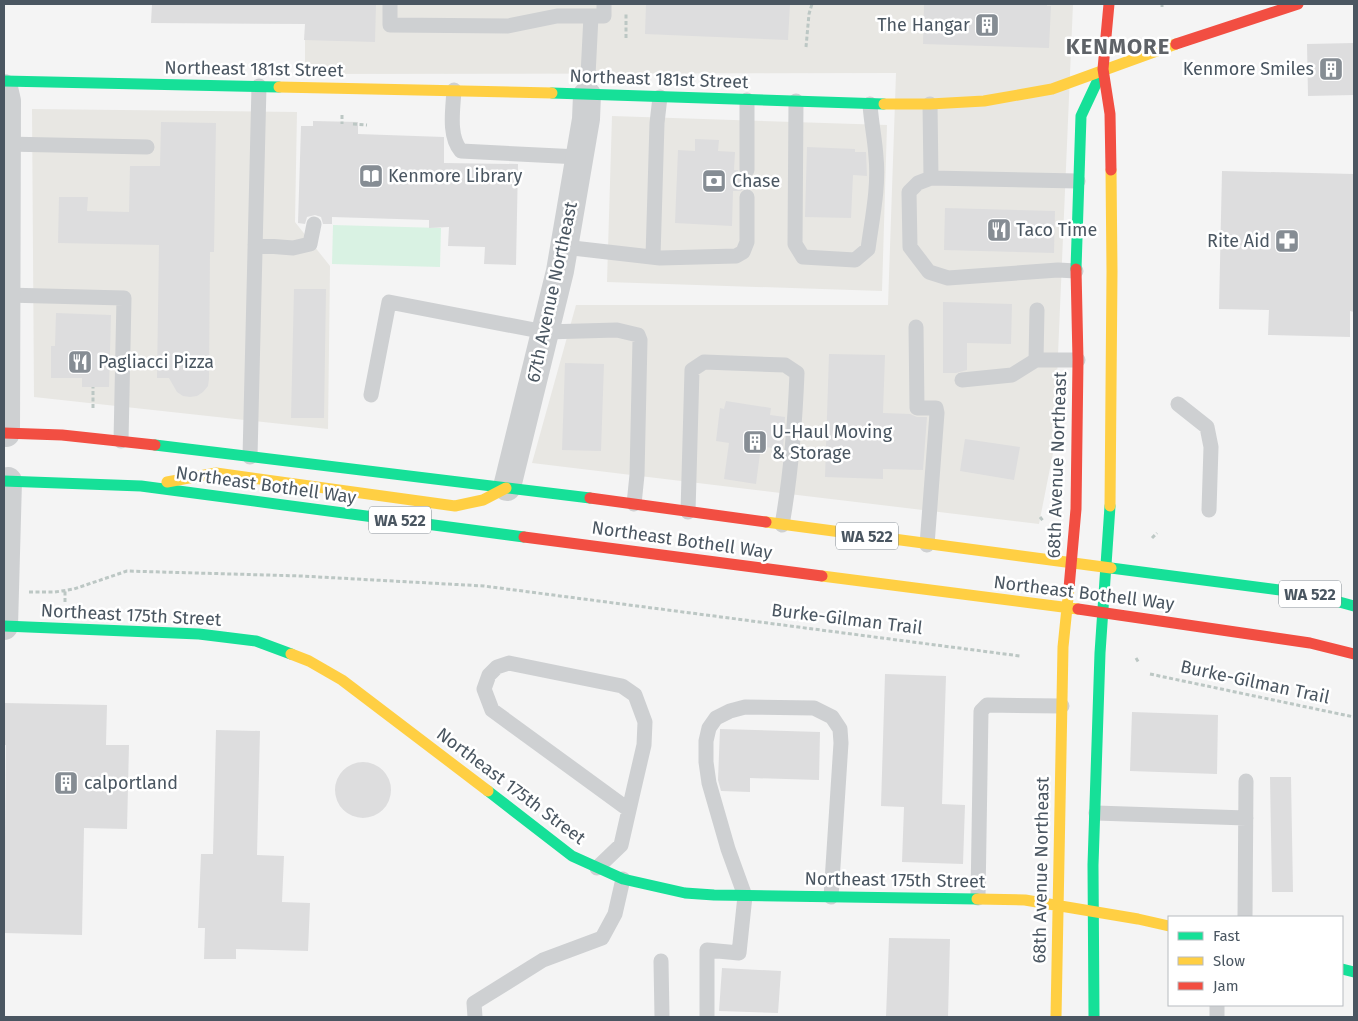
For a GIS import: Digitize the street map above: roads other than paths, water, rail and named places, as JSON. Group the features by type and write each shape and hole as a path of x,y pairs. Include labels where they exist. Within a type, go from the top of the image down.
{"main road":[{"name":"68th Avenue Northeast","path":"1094,1017 1093,865 1100,653 1110,513 1112,270 1110,114 1103,69 1109,4"},
{"name":"Northeast 181st Street","path":"4,81 454,90 870,104 930,104 984,101 1052,89 1277,7 1298,4"},
{"name":"68th Avenue Northeast","path":"1056,1017 1063,647 1076,509 1078,181 1082,116 1103,69"},
{"name":"Northeast Bothell Way","path":"4,434 62,435 121,441 507,487 927,545 1310,594 1354,606"},
{"path":"141,486 216,473 455,506 483,500 507,487"},
{"name":"Northeast Bothell Way","path":"6,481 141,486 925,590 1067,607 1310,644 1354,654"},
{"name":"Northeast 175th Street","path":"4,626 199,634 256,641 309,661 342,680 572,856 623,879 649,886 686,893 745,896 1025,900 1168,926"}],"street":[{"path":"4,88 6,101 4,434"},
{"name":"67th Avenue Northeast","path":"507,487 564,247 586,118 587,95"},
{"path":"4,626 6,481"}],"lane":[{"path":"390,4 390,25 508,26 557,16 604,16 604,4"},
{"path":"587,95 591,16"},
{"path":"250,457 258,86"},
{"path":"454,90 454,135 456,145 461,151 579,157"},
{"path":"653,257 657,124 660,97"},
{"path":"747,100 747,170"},
{"path":"796,101 795,244 803,257 855,260 868,249 875,185 876,157 870,104"},
{"path":"930,104 931,178"},
{"path":"6,144 147,147"},
{"path":"1076,271 1058,270 948,278 929,272 910,246 909,192 918,183 931,178 1078,181"},
{"path":"564,247 610,254 653,257 736,256 743,252 747,242 747,197"},
{"path":"255,245 293,248 310,244 314,224"},
{"path":"6,295 124,298 121,441"},
{"path":"371,395 389,302 545,332 617,330 638,334 640,340 637,474 634,504"},
{"path":"1036,360 1037,310"},
{"path":"916,327 917,408 936,408 937,413 927,545"},
{"path":"962,380 1012,375 1036,360 1078,360"},
{"path":"688,512 692,370 704,362 785,365 797,372 796,423 788,494 782,525"},
{"path":"1178,404 1207,427 1211,447 1209,510"},
{"path":"597,868 621,845 644,745 645,722 635,696 622,686 580,677 509,663 497,667 489,675 484,689 492,710 629,810"},
{"path":"978,898 982,711 987,705 1062,706"},
{"path":"707,1017 708,950 739,953 745,896 728,849 709,784 706,740 709,728 716,718 730,711 745,708 814,708 832,716 840,729 841,743 831,897"},
{"path":"1245,916 1246,781"},
{"path":"1096,813 1246,818"},
{"path":"475,1017 474,1003 543,960 602,938 615,914 623,879"},
{"path":"661,961 662,1017"}],"place":[{"name":"The Hangar","path":"987,25"},
{"name":"Kenmore Smiles","path":"1331,69"},
{"name":"Kenmore Library","path":"371,176"},
{"name":"Chase","path":"714,181"},
{"name":"Taco Time","path":"999,230"},
{"name":"Rite Aid","path":"1287,241"},
{"name":"Pagliacci Pizza","path":"80,362"},
{"name":"U-Haul Moving & Storage","path":"755,442"},
{"name":"calportland","path":"66,783"}],"district":[{"name":"KENMORE","path":"1118,46"}]}
